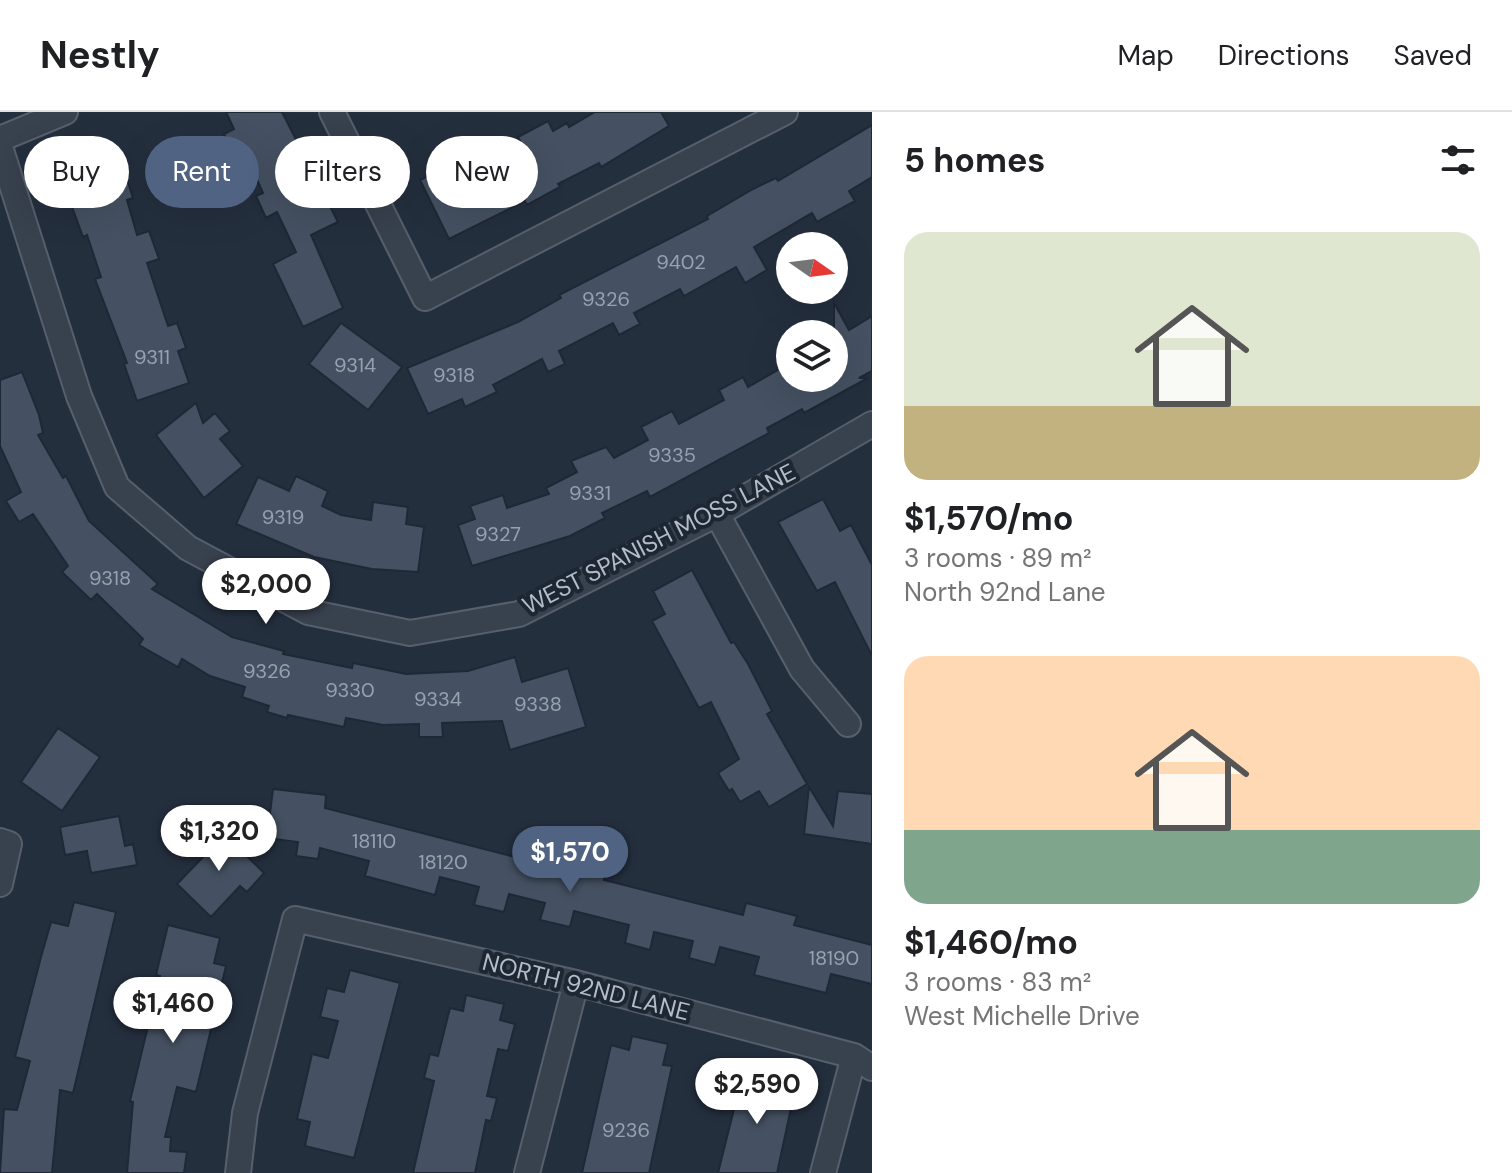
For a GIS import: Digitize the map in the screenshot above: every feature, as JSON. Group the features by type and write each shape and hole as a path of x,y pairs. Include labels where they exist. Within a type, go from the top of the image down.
{"street":[{"path":"0,139 65,112"},
{"path":"332,112 425,298 785,112"},
{"name":"WEST SPANISH MOSS LANE","path":"0,147 79,396 117,487 188,548 308,612 410,633 519,614 717,514 872,424"},
{"path":"717,514 802,669 848,724"},
{"path":"0,884 5,843"},
{"name":"NORTH 92ND LANE","path":"238,1173 245,1113 295,919 576,983 863,1062"},
{"path":"527,1173 576,983"},
{"path":"823,1173 863,1062"}],"building":[{"path":"226,112 282,112 294,136 275,136 275,208 331,208 338,222 311,235 343,308 303,327 273,264 296,252 277,212 266,218 259,203 259,195 263,193 259,184 259,136 225,136 234,129"},
{"path":"595,112 661,112 669,126 601,167 599,163 558,184 560,187 538,199 538,136 520,136 548,121 553,131 567,123 569,127"},
{"path":"872,125 872,177 849,191 855,201 817,222 812,213 754,247 767,270 745,283 736,267 684,296 680,289 634,313 640,324 619,335 613,323 559,351 565,364 548,372 542,359 493,385 497,392 465,407 462,399 428,414 407,368 518,322 561,298 559,295 708,219 707,216 753,189 776,178 778,181"},
{"path":"426,177 426,192 420,180"},
{"path":"129,207 137,235 149,231 159,259 147,263 168,326 177,323 186,348 178,351 189,383 137,401 124,364 127,363 95,279 101,277 87,235 83,237 72,208"},
{"path":"434,208 511,208 449,239"},
{"path":"834,304 835,304 843,320 834,320"},
{"path":"872,316 872,371 859,378 868,378 848,389 848,328"},
{"path":"341,323 402,367 368,410 309,364"},
{"path":"776,371 776,392 842,392 804,413 802,409 767,428 769,433 650,497 647,491 602,513 605,518 570,536 472,566 458,525 475,519 470,506 503,495 507,508 549,494 546,488 577,472 571,461 606,447 614,458 648,440 641,427 672,411 679,424 724,400 719,390 743,377 748,387"},
{"path":"22,372 39,415 43,433 38,435 63,478 66,476 89,521 158,584 152,589 232,637 284,651 283,654 352,668 353,663 406,674 468,671 515,657 522,682 568,668 586,727 510,750 502,721 442,723 443,737 419,737 419,724 383,725 346,718 344,727 288,715 287,718 267,712 269,706 242,697 245,687 210,676 182,659 178,667 139,645 143,639 97,594 91,600 62,572 68,566 33,514 19,522 6,501 21,492 0,446 0,380"},
{"path":"196,403 203,423 215,413 230,431 220,439 243,466 204,498 156,435"},
{"path":"296,476 328,491 322,506 341,515 371,520 373,502 408,507 406,524 424,527 418,572 372,569 314,557 236,524 258,477 289,491"},
{"path":"823,499 840,531 851,525 872,565 872,656 835,582 817,591 778,522"},
{"path":"692,570 731,643 734,642 748,664 772,711 767,714 807,784 769,807 759,791 740,802 732,789 729,791 718,773 739,759 711,702 699,708 652,621 665,614 653,591"},
{"path":"58,728 100,757 62,811 21,782"},
{"path":"809,787 833,826 838,791 872,794 872,844 804,834"},
{"path":"273,789 326,795 325,808 554,867 554,864 604,876 604,880 743,915 746,903 797,916 794,925 872,945 872,984 831,974 826,993 754,975 759,957 720,947 715,965 689,958 693,941 654,932 650,950 625,943 629,925 574,911 570,927 540,920 545,903 509,894 504,912 474,905 479,887 440,877 435,895 365,876 369,861 320,848 318,859 296,856 298,842 267,838"},
{"path":"119,816 125,846 133,844 137,865 91,873 87,851 65,855 60,827"},
{"path":"217,827 264,873 247,892 240,886 211,917 177,884 208,852 190,855"},
{"path":"74,902 116,912 73,1093 60,1090 52,1173 0,1173 4,1109 17,1110 30,1061 15,1057 41,957 51,922 68,926"},
{"path":"168,925 220,938 214,963 226,966 196,1092 177,1087 165,1137 171,1137 170,1151 187,1152 184,1173 127,1173 133,1102 130,1101 160,976 156,975"},
{"path":"350,970 400,983 354,1158 305,1146 310,1122 297,1119 312,1054 328,1058 338,1021 320,1017 327,988 344,992"},
{"path":"466,995 504,1004 500,1020 515,1024 508,1051 498,1049 487,1096 497,1098 491,1121 486,1120 475,1173 413,1173 434,1081 424,1078 430,1054 438,1056 450,1008 463,1011"},
{"path":"632,1036 668,1044 663,1065 672,1066 649,1173 582,1173 611,1045 629,1050"},
{"path":"744,1069 782,1078 778,1095 793,1099 777,1173 718,1173"}]}
